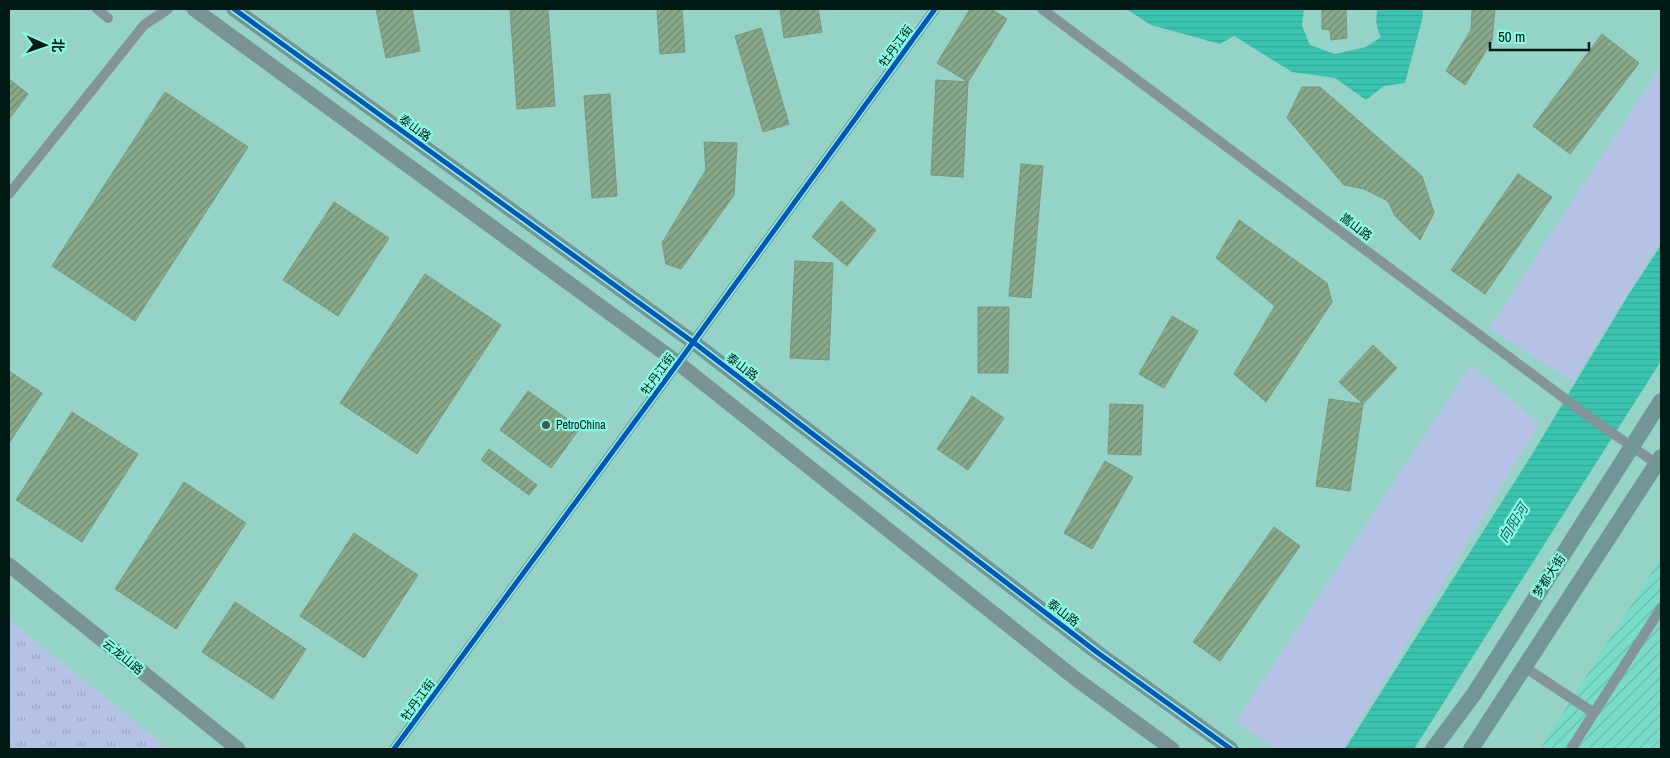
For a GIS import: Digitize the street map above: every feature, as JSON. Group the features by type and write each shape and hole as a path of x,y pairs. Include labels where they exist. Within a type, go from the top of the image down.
{"main road":[{"name":"梦都大街","path":"1433,749 1474,694 1661,401"},
{"path":"1471,749 1660,462"}],"street":[{"path":"97,9 108,18"},
{"path":"9,194 144,25 168,9"},
{"path":"194,9 678,363 1076,679 1172,749"},
{"name":"泰山路","path":"234,9 693,342 1098,653 1231,749"},
{"name":"牡丹江街","path":"394,749 935,9"},
{"name":"嵩山路","path":"1042,9 1592,419 1660,462"},
{"name":"云龙山路","path":"9,565 238,749"},
{"path":"1571,749 1661,608"},
{"path":"1524,667 1594,714"}],"shaded area":[{"path":"1661,558 1661,749 1540,749"}],"green space":[{"path":"1661,65 1661,241 1573,381 1489,329"},
{"path":"1471,365 1539,424 1343,749 1275,749 1236,721"},
{"path":"9,620 169,749 9,749"}],"water":[{"path":"1126,9 1304,9 1302,26 1310,45 1335,54 1366,47 1381,37 1376,23 1378,9 1422,9 1423,16 1405,83 1384,86 1366,100 1335,78 1292,72 1234,36 1220,44 1151,25"},
{"name":"向阳河","path":"1661,245 1661,361 1414,749 1345,749 1531,456 1627,297"}],"building":[{"path":"376,9 412,9 420,51 386,58"},
{"path":"510,9 548,9 555,106 517,109"},
{"path":"657,9 682,9 685,52 660,54"},
{"path":"780,9 818,9 822,32 784,38"},
{"path":"970,9 991,9 1007,19 968,82 937,63"},
{"path":"1322,9 1346,9 1347,38 1331,40 1330,30 1322,29"},
{"path":"1472,9 1495,9 1492,41 1465,85 1446,71 1471,30"},
{"path":"761,28 789,124 763,132 735,36"},
{"path":"1602,34 1639,63 1570,154 1533,126"},
{"path":"9,79 28,94 9,119"},
{"path":"936,80 968,82 963,177 931,175"},
{"path":"1302,87 1320,87 1422,176 1434,213 1420,240 1395,216 1388,201 1364,189 1344,185 1287,118"},
{"path":"165,92 248,147 135,321 52,266"},
{"path":"610,94 617,196 592,198 584,96"},
{"path":"704,142 737,143 734,195 681,269 666,264 662,243 706,170"},
{"path":"1021,164 1043,166 1031,298 1009,296"},
{"path":"1518,174 1552,197 1485,294 1451,270"},
{"path":"841,201 876,230 847,266 812,237"},
{"path":"334,202 389,238 338,316 283,280"},
{"path":"1239,220 1327,283 1332,302 1266,402 1234,374 1275,306 1216,258"},
{"path":"795,261 833,263 829,360 790,358"},
{"path":"425,274 501,325 417,454 340,403"},
{"path":"978,307 1009,307 1008,373 978,373"},
{"path":"1172,316 1198,331 1164,388 1139,374"},
{"path":"1373,345 1397,368 1363,404 1339,382"},
{"path":"9,371 42,393 9,443"},
{"path":"528,391 580,428 551,468 500,430"},
{"path":"972,396 1004,418 968,470 937,449"},
{"path":"1329,399 1363,404 1350,491 1316,486"},
{"path":"1110,404 1143,405 1141,455 1108,454"},
{"path":"72,412 138,454 82,542 16,500"},
{"path":"489,449 537,485 529,495 481,460"},
{"path":"1105,461 1133,477 1092,549 1064,533"},
{"path":"184,482 246,523 176,629 115,589"},
{"path":"1274,527 1300,546 1220,661 1193,642"},
{"path":"354,533 418,575 364,658 300,616"},
{"path":"235,602 306,649 273,699 202,652"}],"cycle path":[{"path":"234,9 693,342 1098,653 1231,749"},
{"path":"394,749 935,9"}],"place":[{"name":"PetroChina","path":"546,425"}]}
